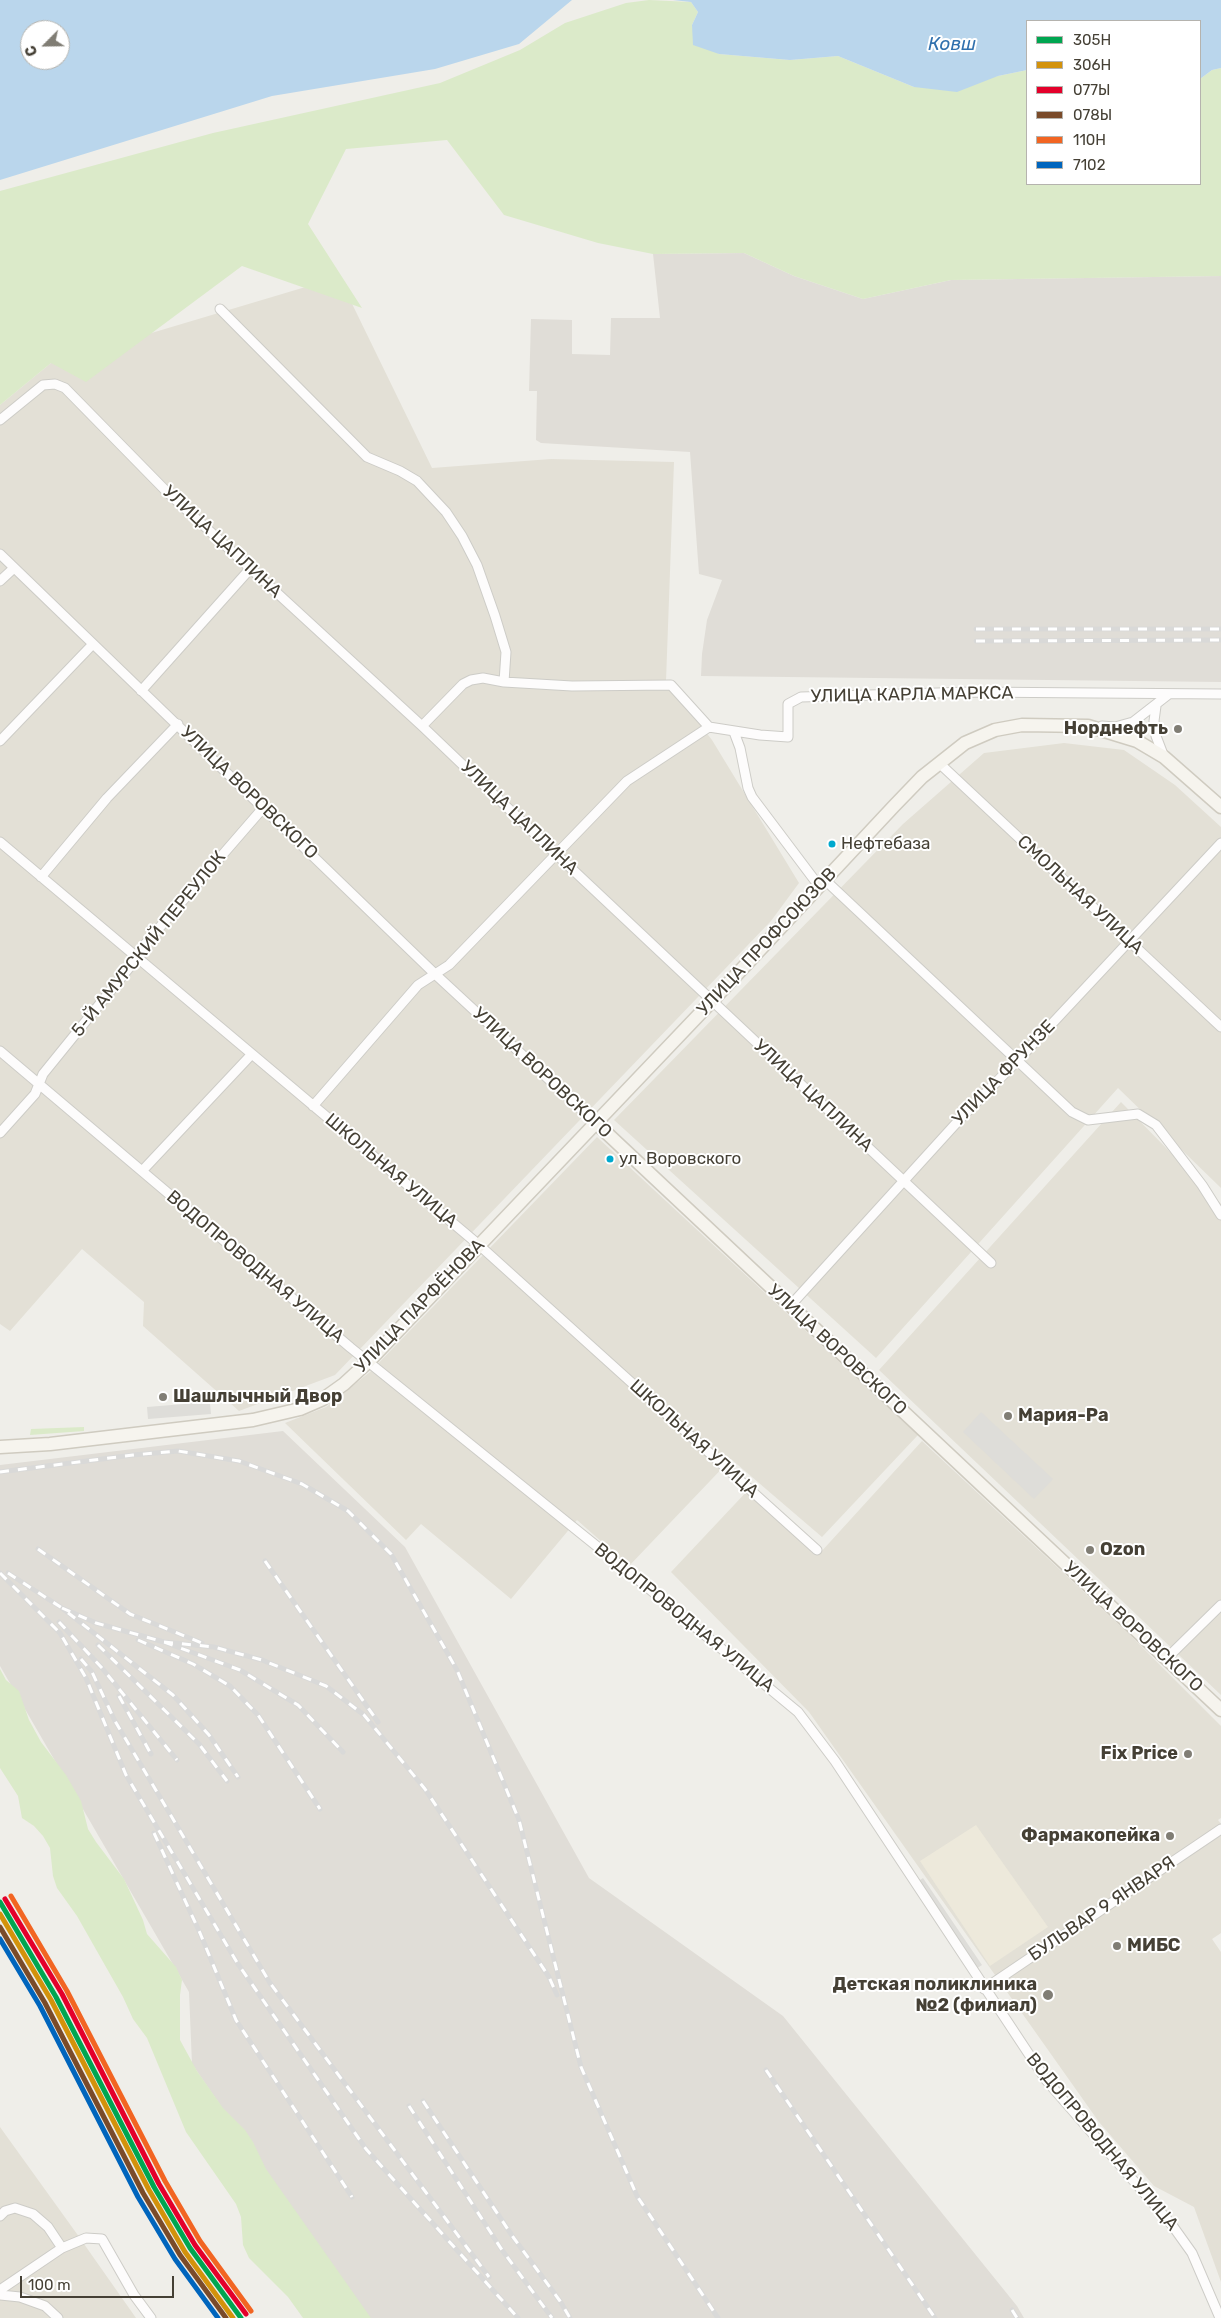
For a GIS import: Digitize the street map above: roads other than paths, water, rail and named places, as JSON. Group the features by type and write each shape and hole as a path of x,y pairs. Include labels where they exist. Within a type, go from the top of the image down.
{"main road":[{"name":"УЛИЦА ПРОФСОЮЗОВ","path":"596,1123 894,806 939,763 965,743 995,730 1022,725 1088,726 1137,741 1164,757 1221,807"},
{"name":"УЛИЦА ПАРФЁНОВА","path":"0,1447 59,1443 234,1423 279,1416 323,1398 369,1361 596,1123"},
{"name":"УЛИЦА ВОРОВСКОГО","path":"596,1123 1221,1710"}],"street":[{"path":"220,309 367,457 400,471 417,481 446,512 462,536 477,566 495,616 506,652 504,682"},
{"name":"УЛИЦА ЦАПЛИНА","path":"0,420 43,385 55,384 65,388 166,491 422,726 991,1263"},
{"name":"УЛИЦА ВОРОВСКОГО","path":"0,554 435,974 596,1123"},
{"path":"0,581 14,568"},
{"path":"142,691 250,569"},
{"path":"0,741 92,644"},
{"path":"313,1106 418,985 449,965 555,853 627,781 710,727 671,685 572,686 504,682 483,678 471,680 464,684 422,726"},
{"name":"УЛИЦА КАРЛА МАРКСА","path":"710,727 734,732 788,737 788,704 801,697 963,692 1221,694"},
{"path":"1088,726 1115,727 1125,725 1156,706 1169,694"},
{"path":"1156,706 1154,721 1156,736 1164,757"},
{"path":"41,877 107,798 178,724"},
{"path":"734,732 740,748 748,788 752,797 822,883 1018,1060 1072,1112 1088,1120 1138,1114 1156,1126 1202,1184 1221,1215"},
{"name":"СМОЛЬНАЯ УЛИЦА","path":"939,763 1130,940 1221,1028"},
{"name":"5-Й АМУРСКИЙ ПЕРЕУЛОК","path":"0,1133 35,1094 43,1074 137,958 140,950 263,808"},
{"name":"ШКОЛЬНАЯ УЛИЦА","path":"0,842 479,1245 817,1550"},
{"name":"УЛИЦА ФРУНЗЕ","path":"790,1306 903,1181 1221,843"},
{"name":"ВОДОПРОВОДНАЯ УЛИЦА","path":"0,1051 369,1361 798,1712 835,1761 984,1989 1046,2080 1172,2225 1192,2253 1220,2318"},
{"path":"142,1171 251,1055"},
{"path":"1166,1659 1221,1605"},
{"name":"БУЛЬВАР 9 ЯНВАРЯ","path":"984,1989 1221,1829"},
{"path":"0,2216 5,2211 16,2208 33,2214 48,2227 62,2248"},
{"path":"0,2290 62,2248 86,2238 102,2239 134,2295 151,2318"},
{"path":"0,2295 20,2297 45,2306 58,2318"}],"water":[{"path":"0,0 572,0 519,44 435,69 272,96 0,180"},
{"name":"Ковш","path":"673,0 1221,0 1221,68 1212,70 1201,78 1201,20 1026,20 1026,70 998,76 957,92 914,87 838,56 790,60 719,54 693,45 692,25 698,12 691,2"}],"railway":[{"path":"976,629 1221,629"},
{"path":"976,641 1221,640"},
{"path":"0,1472 178,1451 239,1461 302,1484 348,1511 391,1554 457,1670 519,1820 581,2067 637,2196 718,2318"},
{"path":"38,1549 130,1614 202,1643"},
{"path":"265,1561 378,1722"},
{"path":"0,1573 60,1633 86,1678 126,1775 238,1964 366,2149 518,2318"},
{"path":"8,1573 62,1608 173,1695 209,1735 238,1777"},
{"path":"62,1608 96,1623 164,1642 240,1670 298,1705 343,1752"},
{"path":"59,1622 102,1668 177,1760"},
{"path":"138,1640 193,1664 230,1686 258,1715 320,1809"},
{"path":"164,1642 214,1647 262,1660 326,1686 364,1715 425,1789 549,1977 557,1995"},
{"path":"98,1645 199,1744 227,1781"},
{"path":"81,1659 92,1672 115,1721 270,1983 489,2277"},
{"path":"119,1696 151,1754"},
{"path":"154,1833 200,1933 236,2020 352,2197"},
{"path":"766,2070 935,2318"},
{"path":"423,2101 513,2237 560,2301 570,2318"},
{"path":"409,2106 502,2250 552,2318"},
{"path":"1012,2310 1017,2318"}],"place":[{"name":"Норднефть","path":"1178,729"},
{"name":"Нефтебаза","path":"832,844"},
{"name":"ул. Воровского","path":"610,1159"},
{"name":"Шашлычный Двор","path":"163,1397"},
{"name":"Мария-Ра","path":"1008,1416"},
{"name":"Ozon","path":"1090,1550"},
{"name":"Fix Price","path":"1188,1754"},
{"name":"Фармакопейка","path":"1170,1836"},
{"name":"МИБС","path":"1117,1946"},
{"name":"Детская поликлиника №2 (филиал)","path":"1048,1995"}]}
